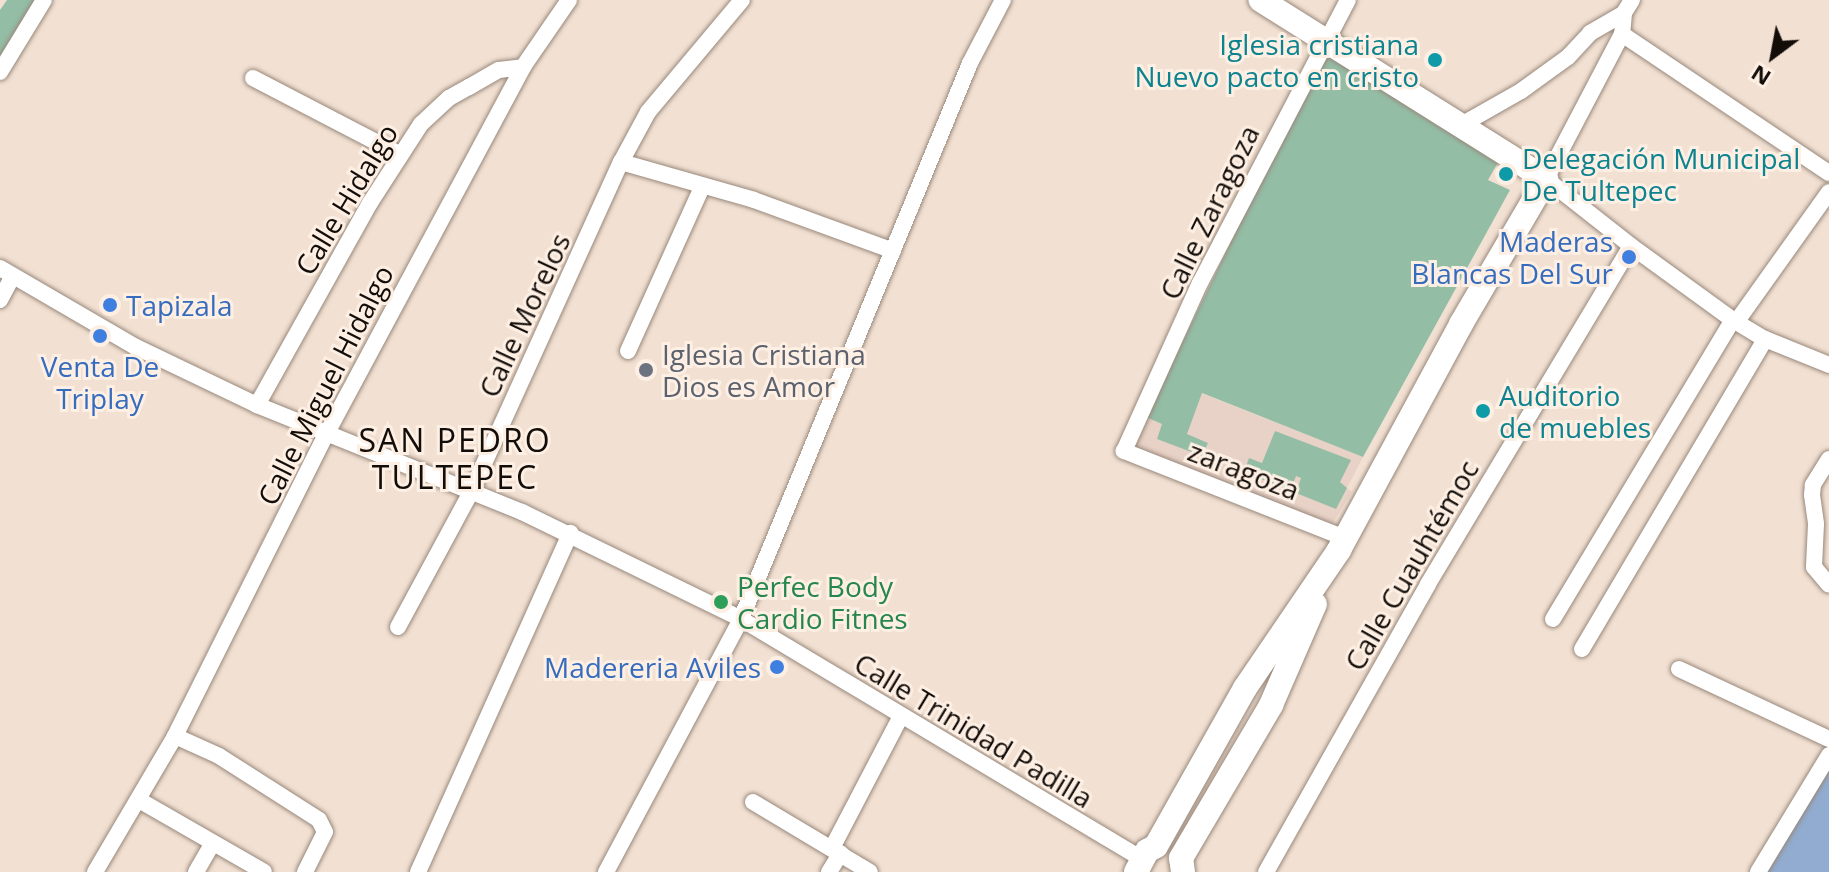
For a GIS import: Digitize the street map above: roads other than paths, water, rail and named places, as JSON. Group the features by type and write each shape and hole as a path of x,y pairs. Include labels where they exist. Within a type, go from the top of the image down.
{"street":[{"path":"0,72 44,0"},
{"name":"Calle Miguel Hidalgo","path":"95,872 175,736 328,431 523,67 569,0"},
{"name":"Calle Morelos","path":"398,627 472,490 621,162 648,112 742,0"},
{"path":"606,872 741,619 970,63 1003,0"},
{"path":"1261,0 1463,124 1546,179 1631,246 1735,320 1765,339 1829,365"},
{"name":"Calle Zaragoza","path":"1124,451 1200,283 1325,38 1348,0"},
{"path":"1463,124 1521,91 1568,57 1590,33 1628,6"},
{"path":"1342,544 1245,688 1145,859 1182,865 1271,705 1342,544 1461,324 1546,179 1622,34 1628,6"},
{"path":"1622,34 1829,173"},
{"name":"Calle Hidalgo","path":"257,405 399,154 421,124 449,98 499,70 523,67"},
{"path":"253,78 399,154"},
{"path":"621,162 754,200 893,251"},
{"path":"628,351 702,187"},
{"path":"1553,619 1735,320 1829,192"},
{"name":"Calle Cuauhtémoc","path":"1266,872 1428,584 1631,246"},
{"path":"0,300 7,272"},
{"name":"Calle Trinidad Padilla","path":"7,272 136,347 257,405 328,431 570,533 741,619 900,718 1145,859"},
{"path":"1582,649 1765,339"},
{"name":"zaragoza","path":"1124,451 1342,544"},
{"path":"1829,459 1813,485 1812,495 1816,524 1814,567 1829,585"},
{"path":"418,872 570,533"},
{"path":"1679,669 1829,739"},
{"path":"829,872 836,851 900,718"},
{"path":"175,736 231,764 319,820 325,832 305,872"},
{"path":"1758,872 1829,755"},
{"path":"139,800 264,872"},
{"path":"753,802 870,872"},
{"path":"196,872 212,844"}],"water":[{"path":"1829,761 1829,872 1762,872"}],"place":[{"name":"Iglesia cristiana Nuevo pacto en cristo","path":"1435,60"},
{"name":"Delegación Municipal De Tultepec","path":"1506,174"},
{"name":"Maderas Blancas Del Sur","path":"1629,257"},
{"name":"Tapizala","path":"110,305"},
{"name":"Venta De Triplay","path":"100,336"},
{"name":"Iglesia Cristiana Dios es Amor","path":"646,370"},
{"name":"Auditorio de muebles","path":"1483,411"},
{"name":"Perfec Body Cardio Fitnes","path":"721,602"},
{"name":"Madereria Aviles","path":"777,667"}],"district":[{"name":"SAN PEDRO TULTEPEC","path":"455,460"}]}
